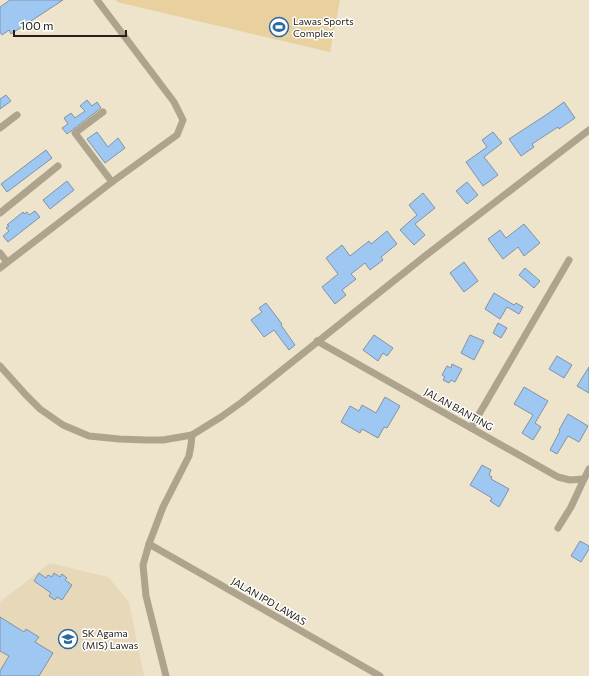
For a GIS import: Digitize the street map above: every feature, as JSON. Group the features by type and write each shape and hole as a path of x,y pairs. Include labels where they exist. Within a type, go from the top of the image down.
{"street":[{"path":"0,268 112,182 177,135 183,120 174,102 97,0"},
{"path":"103,112 75,133 112,182"},
{"path":"0,128 17,115"},
{"path":"0,366 40,409 63,425 89,436 119,439 163,440 192,435 220,418 242,402 425,256 589,130"},
{"path":"0,213 58,166"},
{"path":"0,253 8,262"},
{"path":"471,428 569,260"},
{"name":"JALAN BANTING","path":"317,341 558,477 570,480 584,479"},
{"path":"166,676 146,596 143,565 163,507 189,456 192,435"},
{"path":"558,528 571,507 589,469"},
{"name":"JALAN IPD LAWAS","path":"149,544 380,676"}],"shaded area":[{"name":"Lawas Sports Complex","path":"116,0 340,0 330,52 117,2"},
{"name":"SK Agama (MIS) Lawas","path":"50,563 108,577 129,602 144,676 0,676 0,602"}],"building":[{"path":"10,0 63,0 11,34 9,30 2,35 0,32 0,7"},
{"path":"6,95 11,101 0,109 0,99"},
{"path":"87,100 92,106 97,102 101,108 67,134 62,128 68,124 64,118 71,113 75,118 85,111 80,106"},
{"path":"564,102 575,118 532,144 534,147 521,156 509,139"},
{"path":"97,132 108,147 118,138 125,148 105,163 87,139"},
{"path":"493,132 502,143 484,157 498,175 483,186 466,162 487,147 482,140"},
{"path":"46,150 52,158 7,192 1,184"},
{"path":"67,181 74,190 50,209 43,200"},
{"path":"467,182 478,195 467,204 456,191"},
{"path":"423,193 435,208 415,224 425,235 414,245 400,230 417,215 409,205"},
{"path":"35,211 40,217 8,242 3,236 9,231 6,228 9,226 7,225 23,212 24,214 27,212 29,215"},
{"path":"524,224 540,243 524,256 518,247 503,259 488,239 500,230 506,238"},
{"path":"387,231 397,244 381,257 383,260 370,270 365,263 351,274 356,279 342,290 346,295 335,304 322,287 338,274 326,258 342,245 350,256 369,241 371,244"},
{"path":"464,262 478,281 464,292 450,273"},
{"path":"525,268 540,281 534,288 519,275"},
{"path":"494,293 514,305 516,303 523,307 519,314 507,307 500,319 485,309"},
{"path":"266,303 282,324 281,325 295,345 289,350 274,330 264,337 251,320 262,312 259,308"},
{"path":"498,323 507,328 501,338 493,333"},
{"path":"374,335 393,348 387,356 383,353 378,361 363,350"},
{"path":"470,335 484,341 474,360 461,353"},
{"path":"557,356 572,365 564,378 549,369"},
{"path":"452,364 462,369 455,382 451,380 449,383 443,380 445,377 442,375 447,366 451,368"},
{"path":"589,367 589,393 577,386"},
{"path":"524,387 548,401 535,423 541,427 533,440 522,433 533,415 514,404"},
{"path":"385,397 400,406 387,428 384,427 378,438 362,429 360,433 341,422 350,406 359,411 362,405 376,413"},
{"path":"568,414 588,426 579,442 568,436 557,454 550,450"},
{"path":"482,465 491,470 489,475 492,477 491,479 509,489 499,507 490,501 492,498 470,485"},
{"path":"580,541 589,546 589,549 581,562 571,556"},
{"path":"39,573 46,578 48,575 52,577 54,573 60,577 62,574 67,578 65,580 72,585 62,600 57,597 55,600 49,596 51,593 34,581"},
{"path":"0,617 24,632 26,629 39,637 35,642 53,653 39,676 0,676 0,671 9,656 0,651"}],"place":[{"name":"Lawas Sports Complex","path":"279,27"},
{"name":"SK Agama (MIS) Lawas","path":"68,639"}]}
